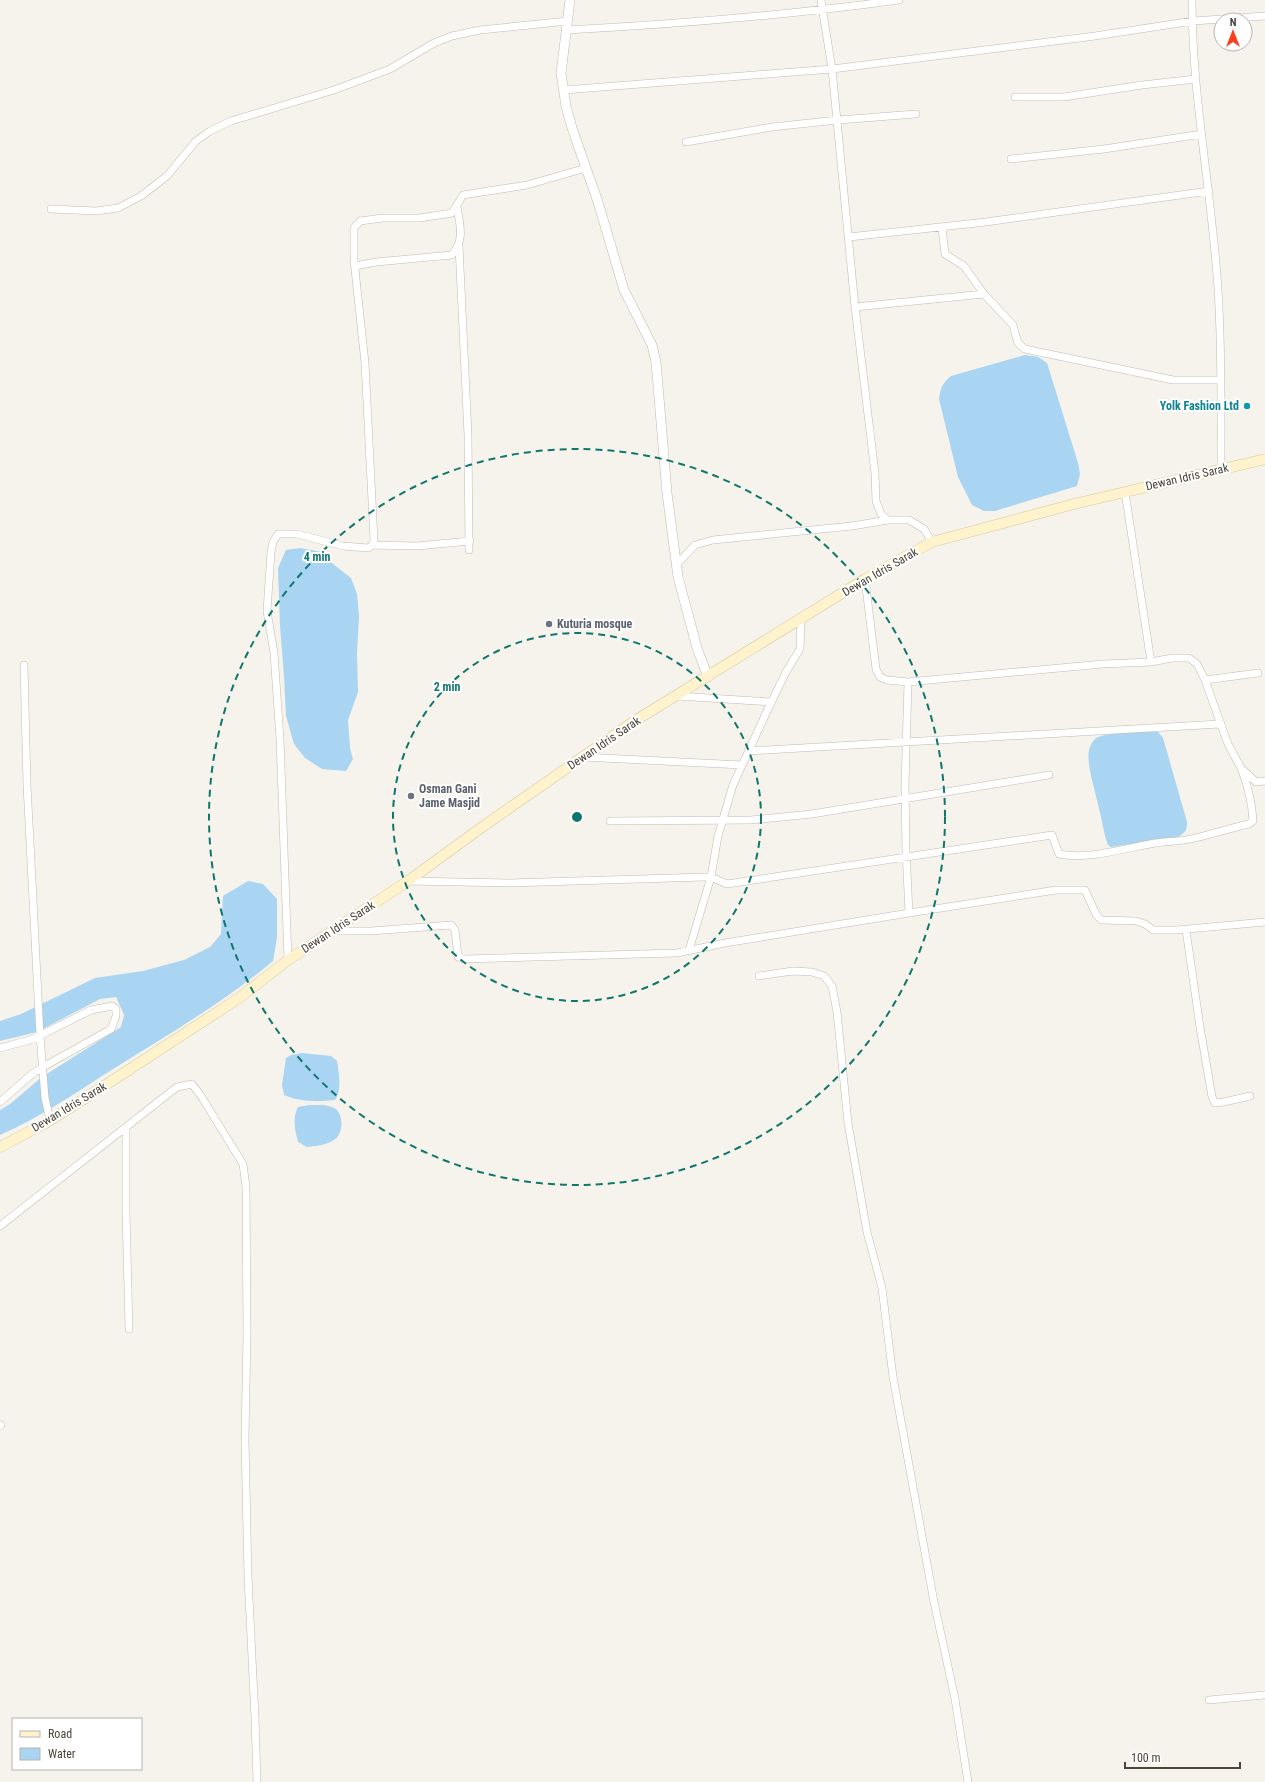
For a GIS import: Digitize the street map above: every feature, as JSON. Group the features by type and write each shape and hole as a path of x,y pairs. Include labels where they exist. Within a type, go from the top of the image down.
{"main road":[{"name":"Dewan Idris Sarak","path":"0,1147 50,1120 239,998 288,960 408,881 485,825 633,722 678,696 865,579 932,542 1221,468 1265,459"}],"street":[{"path":"570,0 561,73 564,90 572,128 598,202 624,290 652,345 656,362 667,493 678,577 698,648 708,677"},
{"path":"821,0 832,69 838,120 855,307 875,473 876,501 881,514 888,520"},
{"path":"51,209 96,211 118,208 141,196 167,176 196,141 210,131 231,121 334,90 390,69 434,43 452,36 480,30 568,25 652,25 822,10 899,0"},
{"path":"1192,0 1196,79 1209,191 1218,290 1221,468"},
{"path":"564,90 832,69 1095,36 1193,21 1265,16"},
{"path":"1015,97 1064,97 1142,85 1196,79"},
{"path":"686,142 772,127 916,114"},
{"path":"1011,159 1202,134"},
{"path":"373,545 373,502 365,363 355,266 354,228 360,221 383,218 420,218 452,213 463,195 527,185 586,168"},
{"path":"849,238 942,228 1209,191"},
{"path":"457,207 461,230 459,246 468,435 469,550"},
{"path":"942,228 945,254 964,266 984,294 1013,325 1018,343 1025,349 1173,380 1220,380"},
{"path":"355,266 376,262 452,255 459,246"},
{"path":"855,307 984,294"},
{"path":"1125,492 1151,662"},
{"path":"676,565 695,545 713,540 852,526 888,520 909,520 924,529 932,542"},
{"path":"288,960 280,738 274,653 267,611 273,542 278,534 298,534 343,546 368,548 373,545 417,546 470,541"},
{"path":"408,881 510,883 711,877 727,884 1046,835 1052,835 1059,854 1075,856 1193,839 1248,824 1253,821 1249,788 1241,768 1228,744 1205,680 1197,664 1189,658 1172,658 1151,662 1103,664 908,682 888,680 880,677 876,669 865,579"},
{"path":"689,950 711,877 718,836 733,785 771,702 786,672 800,649 801,620"},
{"path":"24,665 27,785 40,1035 45,1098 50,1120"},
{"path":"1205,680 1258,673"},
{"path":"908,682 905,798 909,913"},
{"path":"678,696 771,702"},
{"path":"748,751 1220,724"},
{"path":"582,757 742,765"},
{"path":"1241,768 1256,782"},
{"path":"610,821 751,820 812,814 1049,775"},
{"path":"1249,788 1256,782 1265,781"},
{"path":"332,931 378,930 451,925 455,930 458,958 464,959 677,953 909,913 1056,890 1086,890 1096,914 1101,920 1114,922 1136,921 1145,924 1153,930 1186,930 1265,922"},
{"path":"1186,930 1212,1097 1215,1102 1224,1102 1250,1096"},
{"path":"760,976 793,972 812,972 824,976 832,986 848,1123 867,1232 882,1288 894,1384 934,1602 955,1699 968,1782"},
{"path":"0,1048 21,1043 91,1010 112,1006 116,1009 116,1016 111,1029 43,1066 0,1102"},
{"path":"0,1226 177,1087 192,1084 243,1164 246,1187 247,1334 245,1439 247,1531 257,1782"},
{"path":"126,1127 126,1211 129,1330"},
{"path":"1209,1700 1265,1695"}],"water":[{"path":"1025,355 1038,357 1047,363 1078,463 1080,474 1077,486 995,511 984,511 972,505 958,477 939,399 940,392 944,383 951,376"},
{"path":"300,548 322,552 333,564 351,578 357,594 359,616 357,653 358,692 348,720 350,748 353,759 346,771 322,769 305,758 294,744 286,716 278,568 286,550"},
{"path":"1152,731 1158,732 1163,738 1187,822 1186,829 1184,833 1178,837 1111,847 1108,845 1105,837 1090,772 1088,757 1090,747 1095,739 1106,735"},
{"path":"248,881 263,884 277,899 277,937 273,961 236,990 178,1029 46,1112 0,1135 0,1110 10,1104 42,1077 121,1027 124,1015 116,997 100,999 37,1032 0,1041 0,1021 21,1014 95,978 143,971 184,960 210,947 221,934 223,896"},
{"path":"302,1053 331,1056 337,1061 339,1091 335,1100 309,1101 284,1095 282,1085 286,1058 291,1055"},
{"path":"309,1105 328,1106 334,1108 340,1114 342,1124 340,1133 331,1142 307,1147 298,1142 295,1124 296,1111 298,1107"}],"place":[{"name":"Yolk Fashion Ltd","path":"1247,406"},
{"name":"Kuturia mosque","path":"549,624"},
{"name":"Osman Gani Jame Masjid","path":"411,796"}]}
